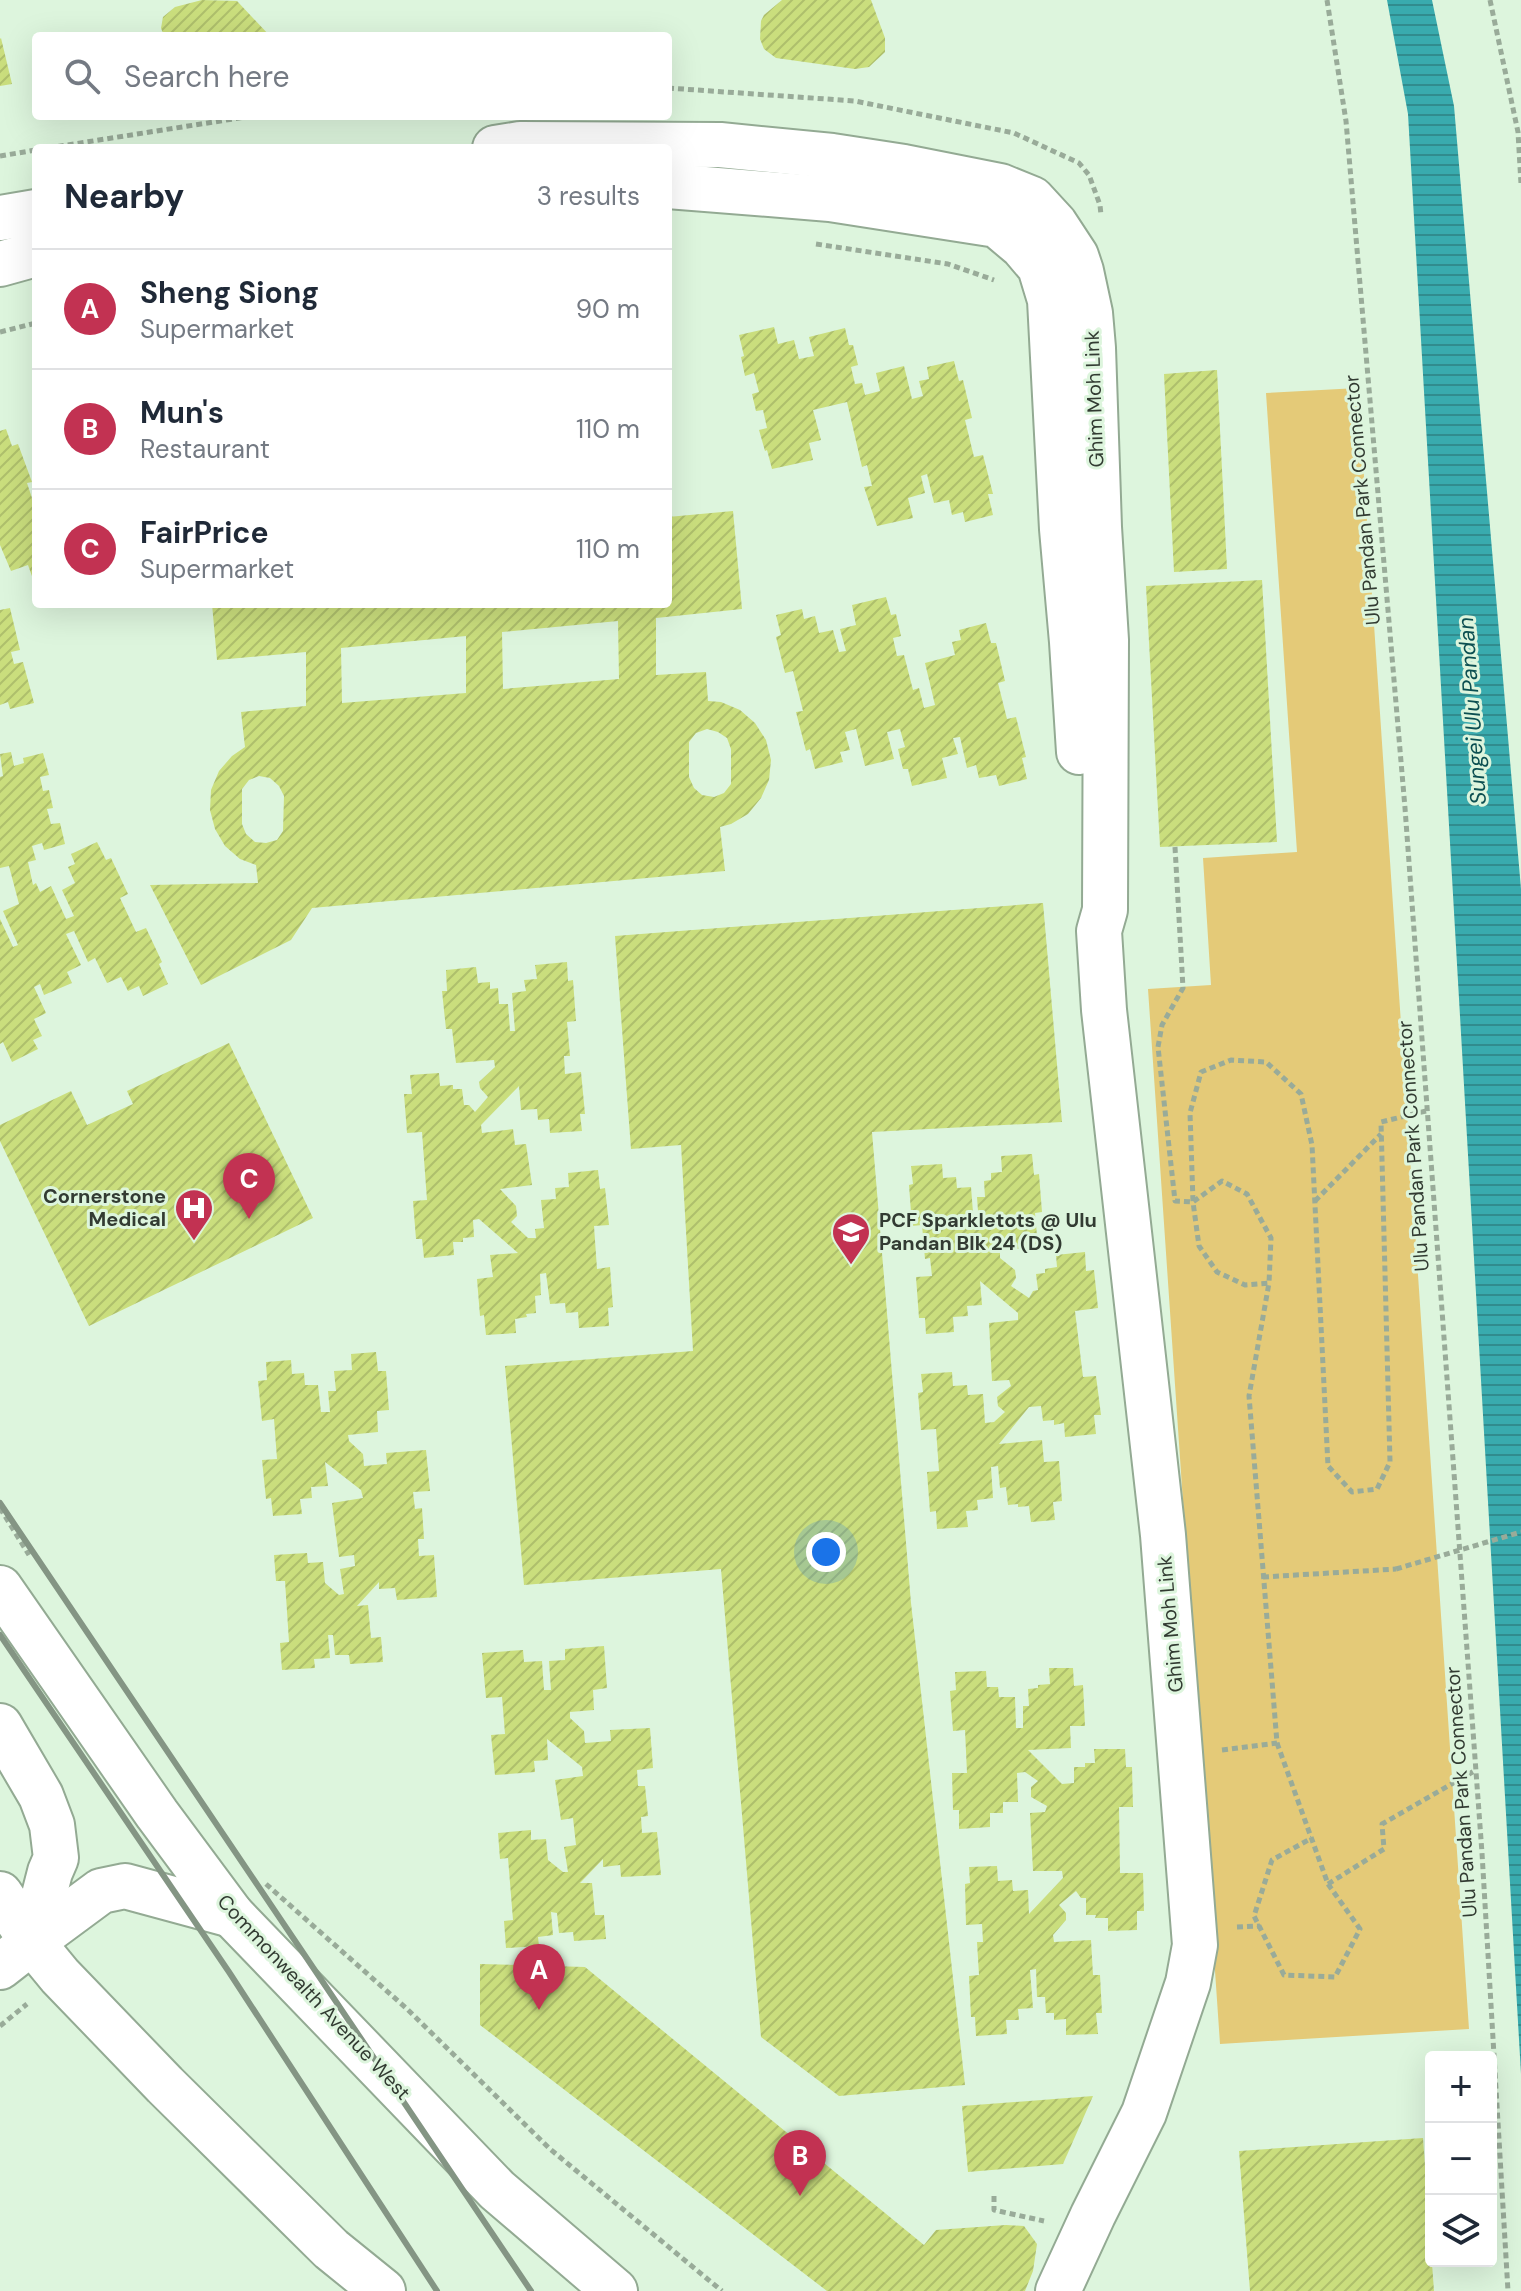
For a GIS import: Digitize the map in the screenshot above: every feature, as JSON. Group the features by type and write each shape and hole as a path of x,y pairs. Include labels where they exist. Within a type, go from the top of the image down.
{"street":[{"name":"Ghim Moh Link","path":"672,145 720,145 832,156 1000,186 1032,199 1055,224 1076,256 1085,284 1093,348 1080,528"},
{"path":"717,190 720,145"},
{"name":"Ghim Moh Link","path":"672,186 830,199 997,225 1022,246 1040,267 1050,300 1080,528 1089,641 1096,862 1089,914 1099,931 1105,1026 1163,1535 1195,1945 1188,1983 1144,2113 1058,2291"},
{"path":"0,218 32,213"},
{"path":"0,264 32,255"},
{"name":"Commonwealth Avenue West","path":"16,1575 157,1814 232,1915 497,2190 615,2291"},
{"path":"0,1726 41,1796 52,1825 56,1858 16,1954"},
{"path":"16,1954 101,1891 125,1886 232,1915"},
{"path":"0,1894 16,1954 60,1976 320,2239 383,2291"}],"path":[{"name":"Ulu Pandan Park Connector","path":"1327,0 1346,121 1405,808 1476,1770 1508,2291"},
{"path":"1490,0 1518,132 1521,184"},
{"path":"74,144 226,120"},
{"path":"0,156 32,151"},
{"path":"806,242 948,264 998,282"},
{"path":"0,332 32,324"},
{"path":"1175,847 1183,988 1162,1025 1158,1047 1175,1201 1193,1202 1222,1181 1247,1194 1271,1238 1269,1283 1249,1396 1277,1743 1312,1838 1328,1884 1360,1929 1335,1977 1284,1975 1254,1916 1272,1860 1312,1838"},
{"path":"1269,1283 1245,1285 1217,1272 1199,1246 1193,1202 1190,1113 1201,1072 1231,1060 1266,1062 1301,1094 1312,1145 1328,1466 1352,1492 1377,1489 1390,1462 1381,1122 1426,1111"},
{"path":"1314,1202 1381,1134"},
{"path":"0,1508 16,1575"},
{"path":"1263,1577 1396,1569 1521,1532"},
{"path":"1218,1750 1277,1743"},
{"path":"1328,1884 1384,1849 1382,1824 1476,1770"},
{"path":"265,1883 406,2008 550,2149 722,2291"},
{"path":"0,2026 33,1999"}],"shaded area":[{"path":"1358,388 1469,2029 1220,2044 1148,989 1211,985 1203,858 1297,852 1266,393"}],"water":[{"name":"Sungei Ulu Pandan","path":"1387,0 1432,0 1454,106 1521,889 1521,2074 1408,114"}],"building":[{"path":"202,0 237,1 266,32 162,32 163,17 175,7"},
{"path":"782,0 871,0 885,38 885,52 869,67 855,69 776,58 764,49 760,39 761,21"},
{"path":"0,39 12,84 0,86"},
{"path":"774,327 778,344 794,340 799,359 814,356 809,337 845,328 858,365 851,367 855,384 862,383 865,395 880,391 876,373 904,366 912,399 923,396 919,381 929,379 927,367 954,361 959,381 963,380 972,418 965,420 974,457 983,455 993,494 988,494 993,515 965,522 963,512 952,515 949,500 934,503 927,474 921,476 925,493 908,498 913,518 877,526 864,487 872,486 867,465 862,467 847,402 813,410 821,440 809,443 813,460 772,469 759,430 767,428 763,410 756,411 752,394 759,392 754,373 745,376 739,335"},
{"path":"1217,370 1227,569 1174,572 1164,374"},
{"path":"6,429 12,446 18,444 32,482 27,483 32,498 32,576 28,565 11,571 0,545 0,431"},
{"path":"733,511 742,609 656,618 656,675 706,672 708,701 721,702 740,710 755,723 766,740 771,760 769,780 761,798 748,814 720,827 725,871 312,908 291,940 201,985 150,885 258,883 256,865 240,859 225,846 215,829 210,810 211,790 219,771 245,747 241,712 306,706 306,652 217,660 212,608 672,608 672,517","holes":["618,621 619,679 503,689 502,632","466,636 466,693 342,703 341,648","707,729 727,738 731,749 731,784 724,793 714,797 702,795 689,777 689,742 696,733","259,776 270,778 284,796 283,831 277,840 266,843 255,842 246,834 242,824 242,789 249,780"]},
{"path":"1262,580 1277,842 1160,847 1146,586"},
{"path":"886,597 891,615 896,614 901,636 893,638 897,656 904,655 913,690 919,688 924,708 935,705 925,663 955,655 952,642 961,640 959,630 986,623 991,643 996,643 1005,681 998,683 1007,719 1016,717 1026,757 1022,758 1027,779 999,786 996,775 979,778 976,765 967,768 960,737 953,738 958,754 942,758 947,778 912,786 908,769 903,769 898,749 905,747 900,729 887,732 894,759 865,766 856,729 845,732 850,750 840,752 843,762 815,769 810,749 806,751 796,712 803,711 793,671 785,673 776,637 781,635 776,615 802,609 804,619 815,616 819,633 833,630 839,652 846,651 840,629 856,625 852,605"},
{"path":"10,608 20,650 11,652 14,664 23,662 34,703 10,709 8,702 0,705 0,610"},
{"path":"11,752 14,766 24,763 23,758 43,753 49,775 40,777 43,791 49,790 53,808 47,809 51,824 60,823 65,844 44,850 42,843 32,846 36,860 28,862 33,885 36,883 40,892 51,886 66,919 74,916 62,890 75,883 68,867 75,864 71,854 97,842 106,860 111,858 128,894 120,898 136,932 146,928 162,962 159,964 168,984 143,996 139,986 128,991 121,977 107,983 95,958 88,962 74,931 66,934 81,965 67,972 72,983 44,995 40,984 34,987 46,1013 34,1019 42,1036 33,1040 38,1049 12,1062 3,1042 0,1044 0,919 13,947 18,945 3,911 19,904 9,866 0,868 0,777 3,776 0,754"},
{"path":"1043,903 1062,1122 872,1132 911,1603 965,2085 839,2096 761,2037 721,1569 524,1585 505,1366 693,1351 681,1145 631,1149 615,936"},
{"path":"567,962 568,981 573,980 576,1021 567,1022 570,1056 564,1056 565,1074 581,1072 585,1114 580,1114 582,1131 550,1133 549,1119 538,1120 537,1109 521,1110 519,1086 481,1125 482,1133 513,1129 515,1145 526,1144 532,1185 500,1189 516,1206 517,1216 511,1222 528,1238 536,1238 535,1229 544,1228 541,1200 556,1199 555,1188 569,1187 568,1173 598,1170 600,1189 605,1188 609,1225 594,1226 597,1269 610,1267 613,1307 608,1308 609,1326 579,1328 578,1312 566,1313 565,1303 550,1304 546,1273 540,1274 541,1295 535,1296 536,1313 515,1319 516,1333 486,1335 484,1315 480,1316 477,1279 493,1277 490,1255 518,1253 479,1219 473,1220 474,1237 453,1242 454,1255 424,1258 422,1239 416,1239 413,1201 427,1200 422,1132 407,1133 404,1094 412,1094 410,1075 439,1073 440,1086 453,1085 453,1089 462,1089 464,1105 469,1105 475,1112 488,1097 479,1082 495,1067 494,1060 456,1063 452,1029 446,1029 442,991 447,991 446,970 476,967 478,983 490,982 490,989 498,988 499,1004 508,1004 510,1031 515,1031 512,993 526,991 524,980 537,979 535,965"},
{"path":"229,1043 313,1218 89,1326 0,1141 0,1125 71,1091 87,1125 133,1104 127,1091"},
{"path":"1032,1154 1034,1175 1039,1174 1042,1212 1035,1213 1038,1247 1000,1250 1000,1258 1015,1270 1016,1278 1011,1286 1029,1298 1033,1291 1038,1290 1036,1274 1057,1267 1056,1255 1085,1252 1086,1271 1094,1270 1098,1308 1075,1311 1083,1377 1096,1376 1101,1415 1094,1415 1096,1434 1065,1437 1064,1423 1054,1425 1054,1420 1043,1421 1041,1406 1029,1407 999,1444 1042,1440 1044,1462 1059,1461 1062,1501 1053,1502 1055,1520 1031,1522 1029,1506 1008,1505 1006,1487 1000,1488 998,1466 991,1467 993,1498 977,1500 978,1510 966,1511 968,1527 937,1529 936,1511 930,1512 927,1472 939,1471 936,1429 921,1430 918,1393 923,1392 921,1374 952,1372 953,1386 967,1385 968,1395 983,1394 985,1423 994,1422 1005,1412 998,1406 997,1397 1011,1386 1009,1380 992,1381 989,1323 1018,1320 1018,1313 980,1281 982,1305 967,1306 968,1316 953,1317 954,1332 926,1334 925,1318 919,1318 916,1277 932,1276 930,1258 925,1259 922,1225 912,1226 911,1166 942,1164 943,1178 956,1177 957,1188 971,1187 974,1225 979,1225 977,1197 985,1197 984,1181 991,1180 991,1173 1002,1172 1001,1156"},
{"path":"376,1352 378,1371 386,1371 389,1410 377,1411 378,1432 348,1435 349,1441 363,1454 364,1466 387,1464 386,1453 426,1450 430,1491 413,1492 415,1509 422,1508 424,1539 418,1539 419,1556 434,1555 437,1597 397,1600 395,1588 379,1589 379,1582 357,1606 368,1605 371,1638 381,1637 383,1662 350,1664 349,1655 335,1655 333,1635 328,1635 330,1658 314,1659 315,1668 282,1670 280,1643 289,1642 285,1581 276,1581 274,1555 307,1553 308,1563 323,1562 325,1583 339,1595 344,1594 340,1569 355,1566 354,1555 339,1557 332,1503 363,1498 361,1490 325,1462 328,1486 311,1487 312,1498 300,1499 302,1514 273,1516 271,1498 266,1499 262,1460 277,1459 274,1419 262,1421 258,1381 267,1380 266,1362 291,1360 292,1374 304,1373 305,1385 318,1385 321,1412 330,1412 328,1391 336,1391 334,1371 352,1370 351,1354"},
{"path":"604,1646 607,1688 593,1690 594,1710 570,1712 570,1718 584,1731 585,1743 611,1741 610,1730 650,1728 653,1768 637,1770 638,1786 645,1786 648,1816 641,1817 642,1833 657,1832 661,1875 621,1877 620,1865 603,1867 603,1859 580,1883 592,1883 595,1915 604,1915 606,1939 574,1941 573,1932 559,1933 557,1913 551,1912 553,1935 538,1937 539,1946 506,1948 504,1921 513,1920 508,1858 500,1859 498,1833 531,1830 531,1840 546,1839 548,1860 563,1872 568,1872 564,1847 576,1845 573,1818 561,1820 555,1780 583,1776 582,1767 547,1739 548,1760 534,1761 535,1772 495,1775 491,1735 505,1734 502,1697 486,1698 482,1653 523,1650 524,1662 542,1661 544,1690 551,1690 549,1661 565,1660 565,1649"},
{"path":"1049,1668 1073,1668 1074,1686 1083,1685 1085,1726 1070,1726 1071,1748 1028,1750 1062,1784 1074,1783 1074,1767 1095,1763 1094,1749 1125,1749 1126,1767 1132,1767 1133,1807 1119,1807 1120,1873 1143,1873 1144,1911 1137,1911 1137,1930 1108,1931 1108,1918 1086,1915 1086,1898 1081,1898 1076,1891 1059,1905 1066,1913 1066,1920 1053,1935 1054,1942 1091,1940 1093,1975 1100,1975 1102,2013 1096,2013 1098,2034 1066,2035 1066,2019 1054,2020 1054,2013 1046,2013 1045,1997 1037,1997 1036,1969 1030,1970 1033,2008 1018,2009 1019,2020 1006,2020 1007,2034 976,2036 975,2017 971,2017 969,1976 979,1975 977,1942 983,1942 982,1924 966,1925 965,1884 970,1883 969,1867 997,1866 998,1881 1012,1880 1013,1891 1028,1890 1029,1914 1063,1878 1062,1871 1033,1871 1030,1813 1045,1812 1047,1806 1031,1797 1031,1787 1038,1781 1025,1772 1017,1773 1018,1802 1003,1802 1003,1813 990,1813 990,1827 959,1829 959,1810 953,1810 952,1773 967,1773 965,1730 953,1731 950,1691 956,1690 955,1672 986,1671 987,1687 998,1687 999,1697 1015,1697 1016,1728 1023,1728 1023,1706 1029,1706 1028,1689 1050,1684"},
{"path":"480,1964 585,1967 924,2245 936,2230 1024,2226 1037,2244 1033,2271 1025,2291 827,2291 480,2025"},
{"path":"1093,2096 1063,2164 968,2172 962,2106"},
{"path":"1423,2138 1425,2267 1432,2267 1434,2291 1250,2291 1239,2151"}],"railway":[{"path":"0,1503 531,2291"},
{"path":"0,1635 229,1972 437,2291"}],"place":[{"name":"FairPrice","path":"249,1219"},
{"name":"Cornerstone Medical","path":"194,1242"},
{"name":"PCF Sparkletots @ Ulu Pandan Blk 24 (DS)","path":"851,1266"},
{"name":"Sheng Siong","path":"539,2010"},
{"name":"Mun's","path":"800,2196"}]}
